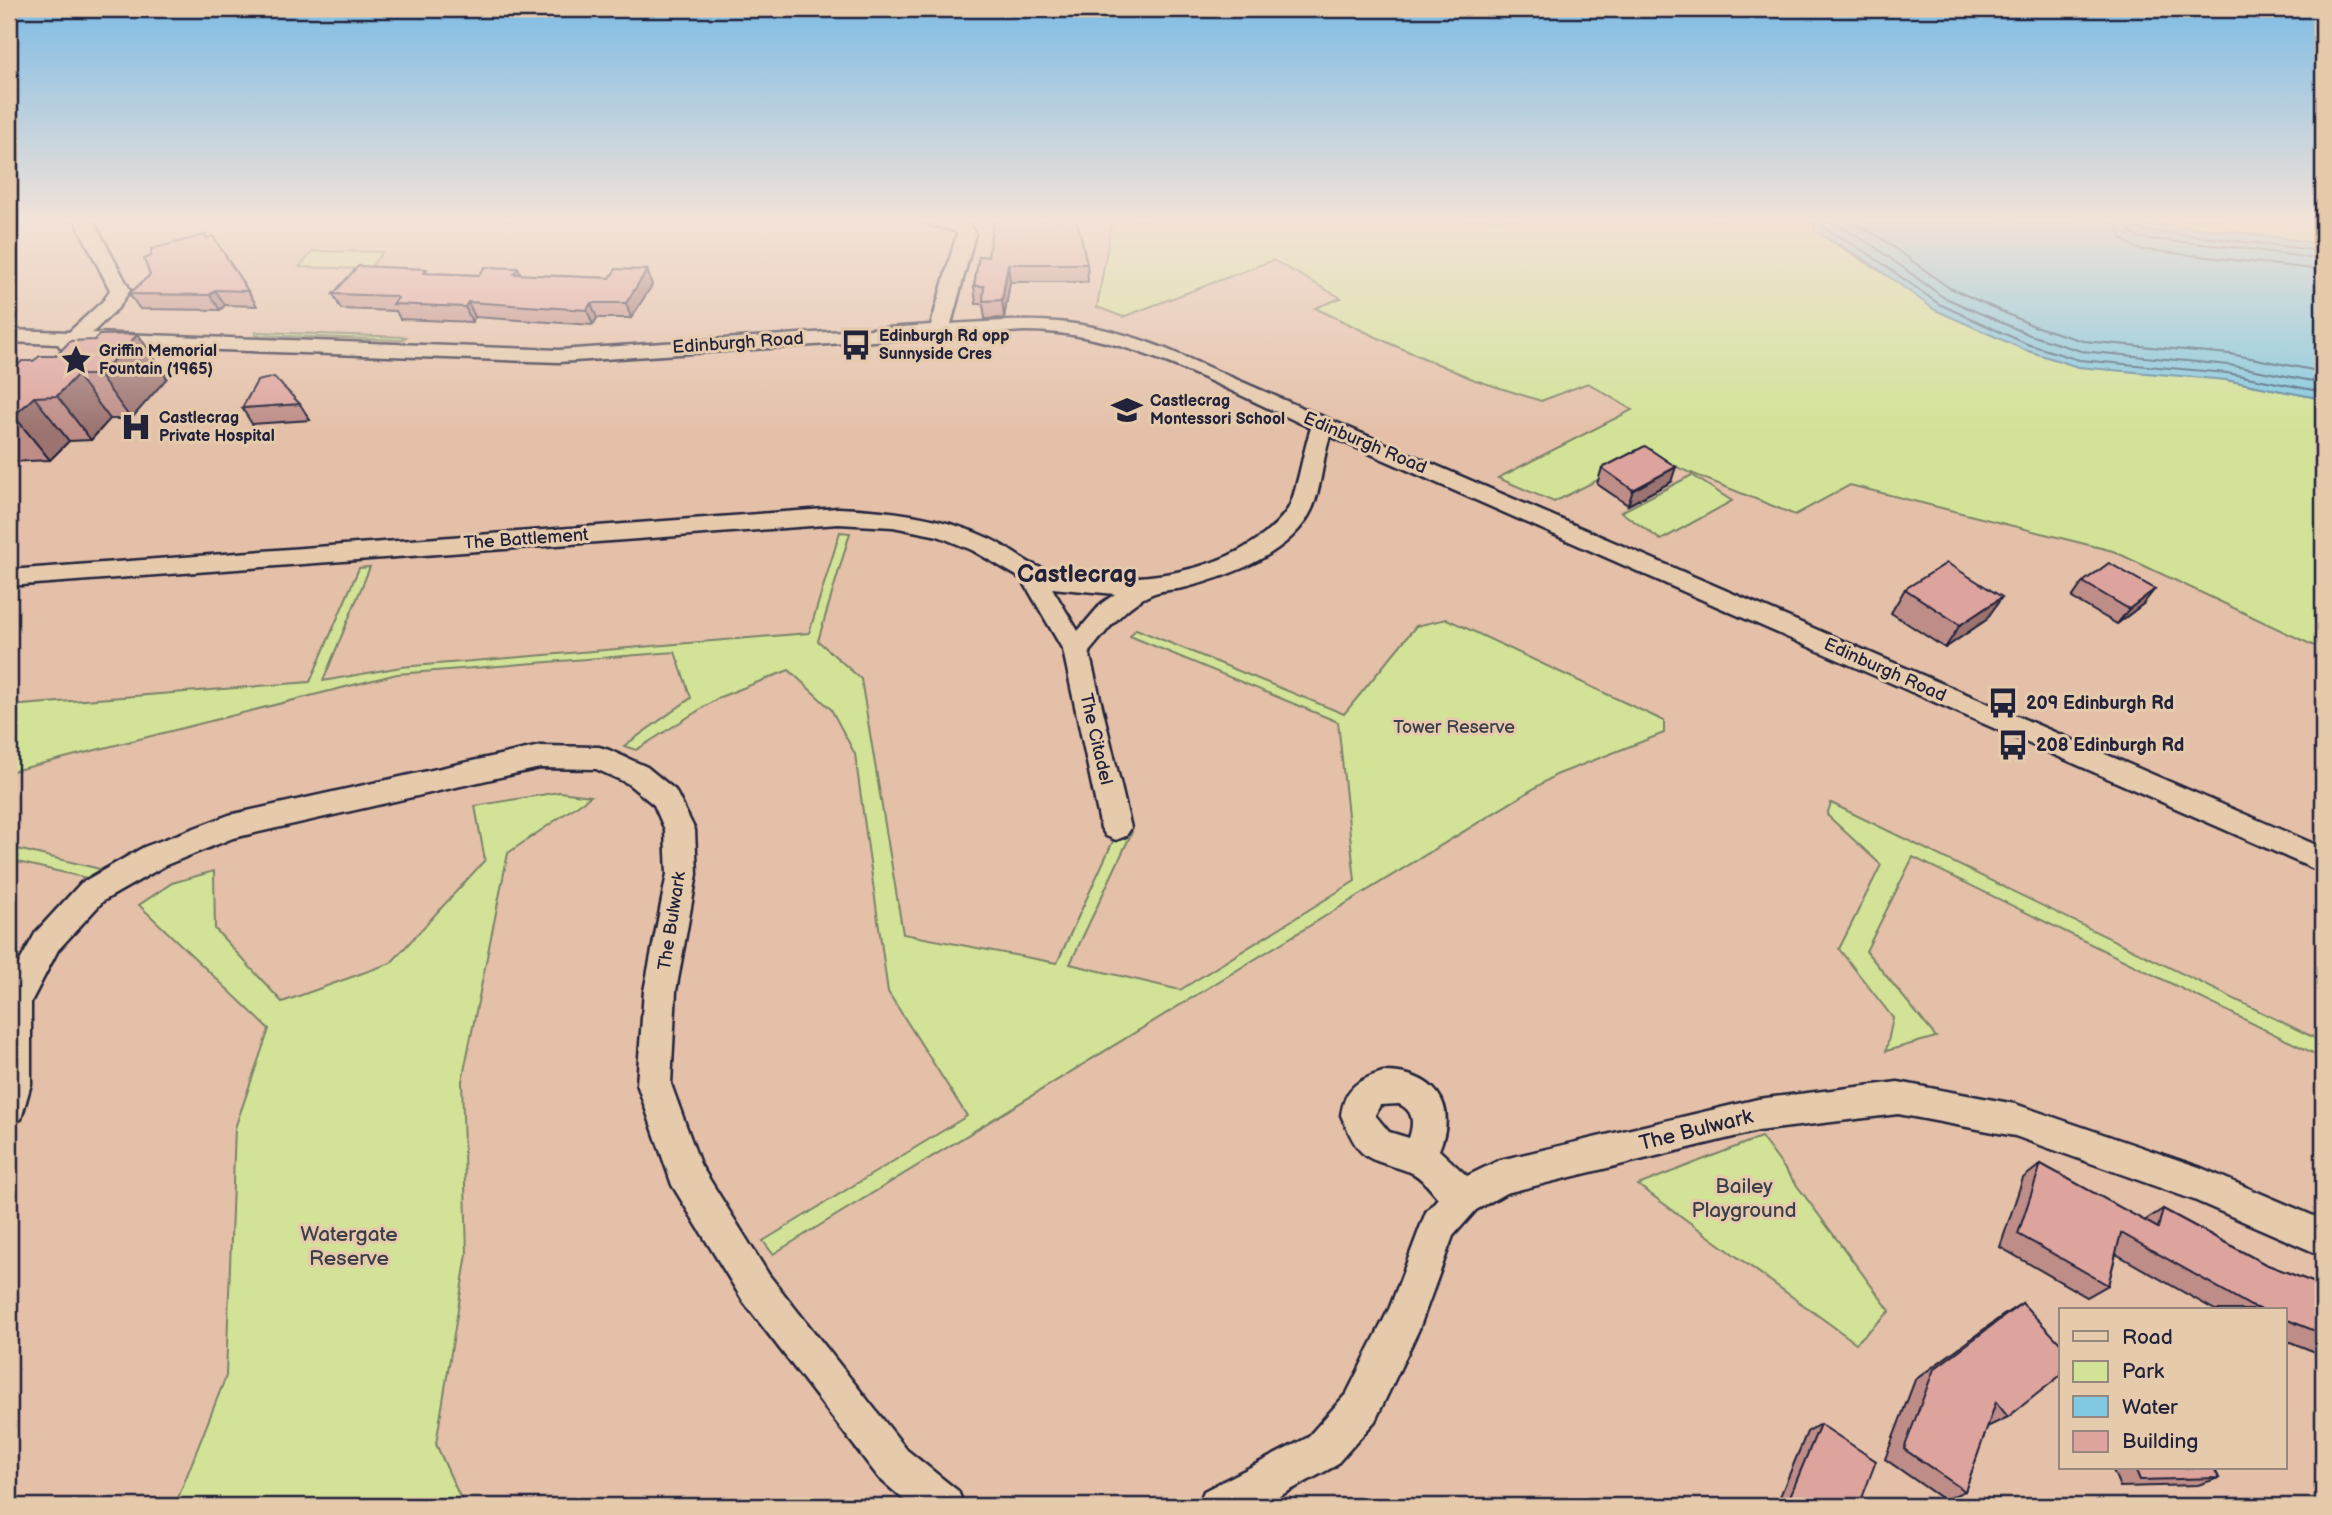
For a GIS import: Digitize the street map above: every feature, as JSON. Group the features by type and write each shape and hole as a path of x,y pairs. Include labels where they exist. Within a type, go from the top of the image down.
{"street":[{"path":"54,360 73,338 111,304 120,291"},
{"path":"940,329 950,291"},
{"name":"Edinburgh Road","path":"9,336 559,356 940,329 1048,324 1097,330 1129,341 1323,425 2323,861"},
{"path":"99,362 125,341"},
{"path":"1070,640 1145,586 1181,580 1217,569 1244,558 1280,534 1301,508 1314,449 1323,425"},
{"name":"The Battlement","path":"9,578 838,516 883,517 933,527 981,544 1031,573 1099,585 1145,586"},
{"name":"The Battlement","path":"1031,573 1070,640"},
{"name":"The Citadel","path":"1070,640 1116,828"},
{"name":"The Bulwark","path":"9,1108 14,1084 15,1001 47,941 92,892 155,856 229,827 540,757 598,758 637,775 665,798 680,830 682,874 660,991 654,1084 685,1173 756,1288 893,1464 943,1506"},
{"name":"The Bulwark","path":"1219,1506 1321,1452 1361,1407 1406,1316 1439,1225 1463,1197 1500,1177 1758,1115 1898,1098 2015,1119 2199,1184 2323,1238"},
{"path":"1419,1155 1463,1197"}],"green space":[{"path":"1100,291 1192,291 1123,317 1097,307"},
{"path":"1328,291 1936,291 2226,380 2323,399 2323,650 2113,551 1850,485 1795,515 1647,455 1554,502 1498,478 1632,410 1588,383 1541,401 1475,380 1315,308 1341,298"},
{"path":"256,332 406,337 402,340 255,335"},
{"path":"1692,475 1732,501 1661,540 1621,512"},
{"name":"Tower Reserve","path":"840,532 850,533 818,641 861,679 903,934 1057,963 1119,828 1132,832 1070,964 1180,990 1355,881 1338,722 1130,636 1136,629 1344,714 1416,626 1447,619 1664,721 1664,733 1556,775 773,1254 763,1241 967,1116 888,992 855,754 831,709 789,670 720,697 636,750 624,746 691,698 675,652 397,674 9,772 9,706 310,682 359,568 370,567 323,681 401,667 809,633"},
{"name":"Watergate Reserve","path":"559,792 591,796 508,853 462,1081 467,1254 436,1444 464,1506 175,1506 226,1376 235,1128 269,1029 139,905 172,883 214,871 215,929 282,1002 391,963 485,860 475,806"},
{"path":"1831,803 2323,1042 2323,1058 1913,857 1866,951 1936,1037 1886,1051 1893,1018 1839,949 1881,865 1827,815"},
{"path":"9,847 104,870 91,879 9,860"},
{"name":"Bailey Playground","path":"1761,1137 1890,1311 1856,1343 1638,1185"}],"water":[{"path":"1908,291 2323,291 2323,399 2226,380 2078,367 2025,350 1935,310"}],"building":[{"path":"133,291 214,291 210,295 129,294"},
{"path":"336,291 634,291 626,303 591,303 587,310 468,302 465,307 393,304 398,298 394,296 333,294"},
{"path":"984,291 1004,291 1002,300 983,301"},
{"path":"138,334 99,375 77,375 57,396 34,397 14,416 9,416 9,374 22,361 33,361 40,356 56,356 70,341 95,340 99,335"},
{"path":"274,377 300,404 242,408 257,381"},
{"path":"1645,446 1676,467 1633,490 1602,468"},
{"path":"1947,563 2002,597 1960,625 1905,589"},
{"path":"2109,563 2155,589 2129,609 2083,582"},
{"path":"2041,1164 2158,1228 2163,1209 2265,1264 2323,1286 2323,1334 2286,1319 2286,1308 2251,1306 2121,1233 2108,1285 2018,1234"},
{"path":"2022,1303 2059,1342 2059,1377 2008,1417 1996,1402 1965,1491 1904,1449 1934,1369"},
{"path":"1820,1424 1876,1461 1859,1506 1786,1506"},
{"path":"2136,1470 2215,1470 2219,1478 2140,1480"}],"place":[{"name":"Edinburgh Rd opp Sunnyside Cres","path":"856,345"},
{"name":"Griffin Memorial Fountain (1965)","path":"76,360"},
{"name":"Castlecrag Montessori School","path":"1127,410"},
{"name":"Castlecrag Private Hospital","path":"136,427"},
{"name":"209 Edinburgh Rd","path":"2003,703"},
{"name":"208 Edinburgh Rd","path":"2013,745"}],"district":[{"name":"Castlecrag","path":"1077,574"}]}
